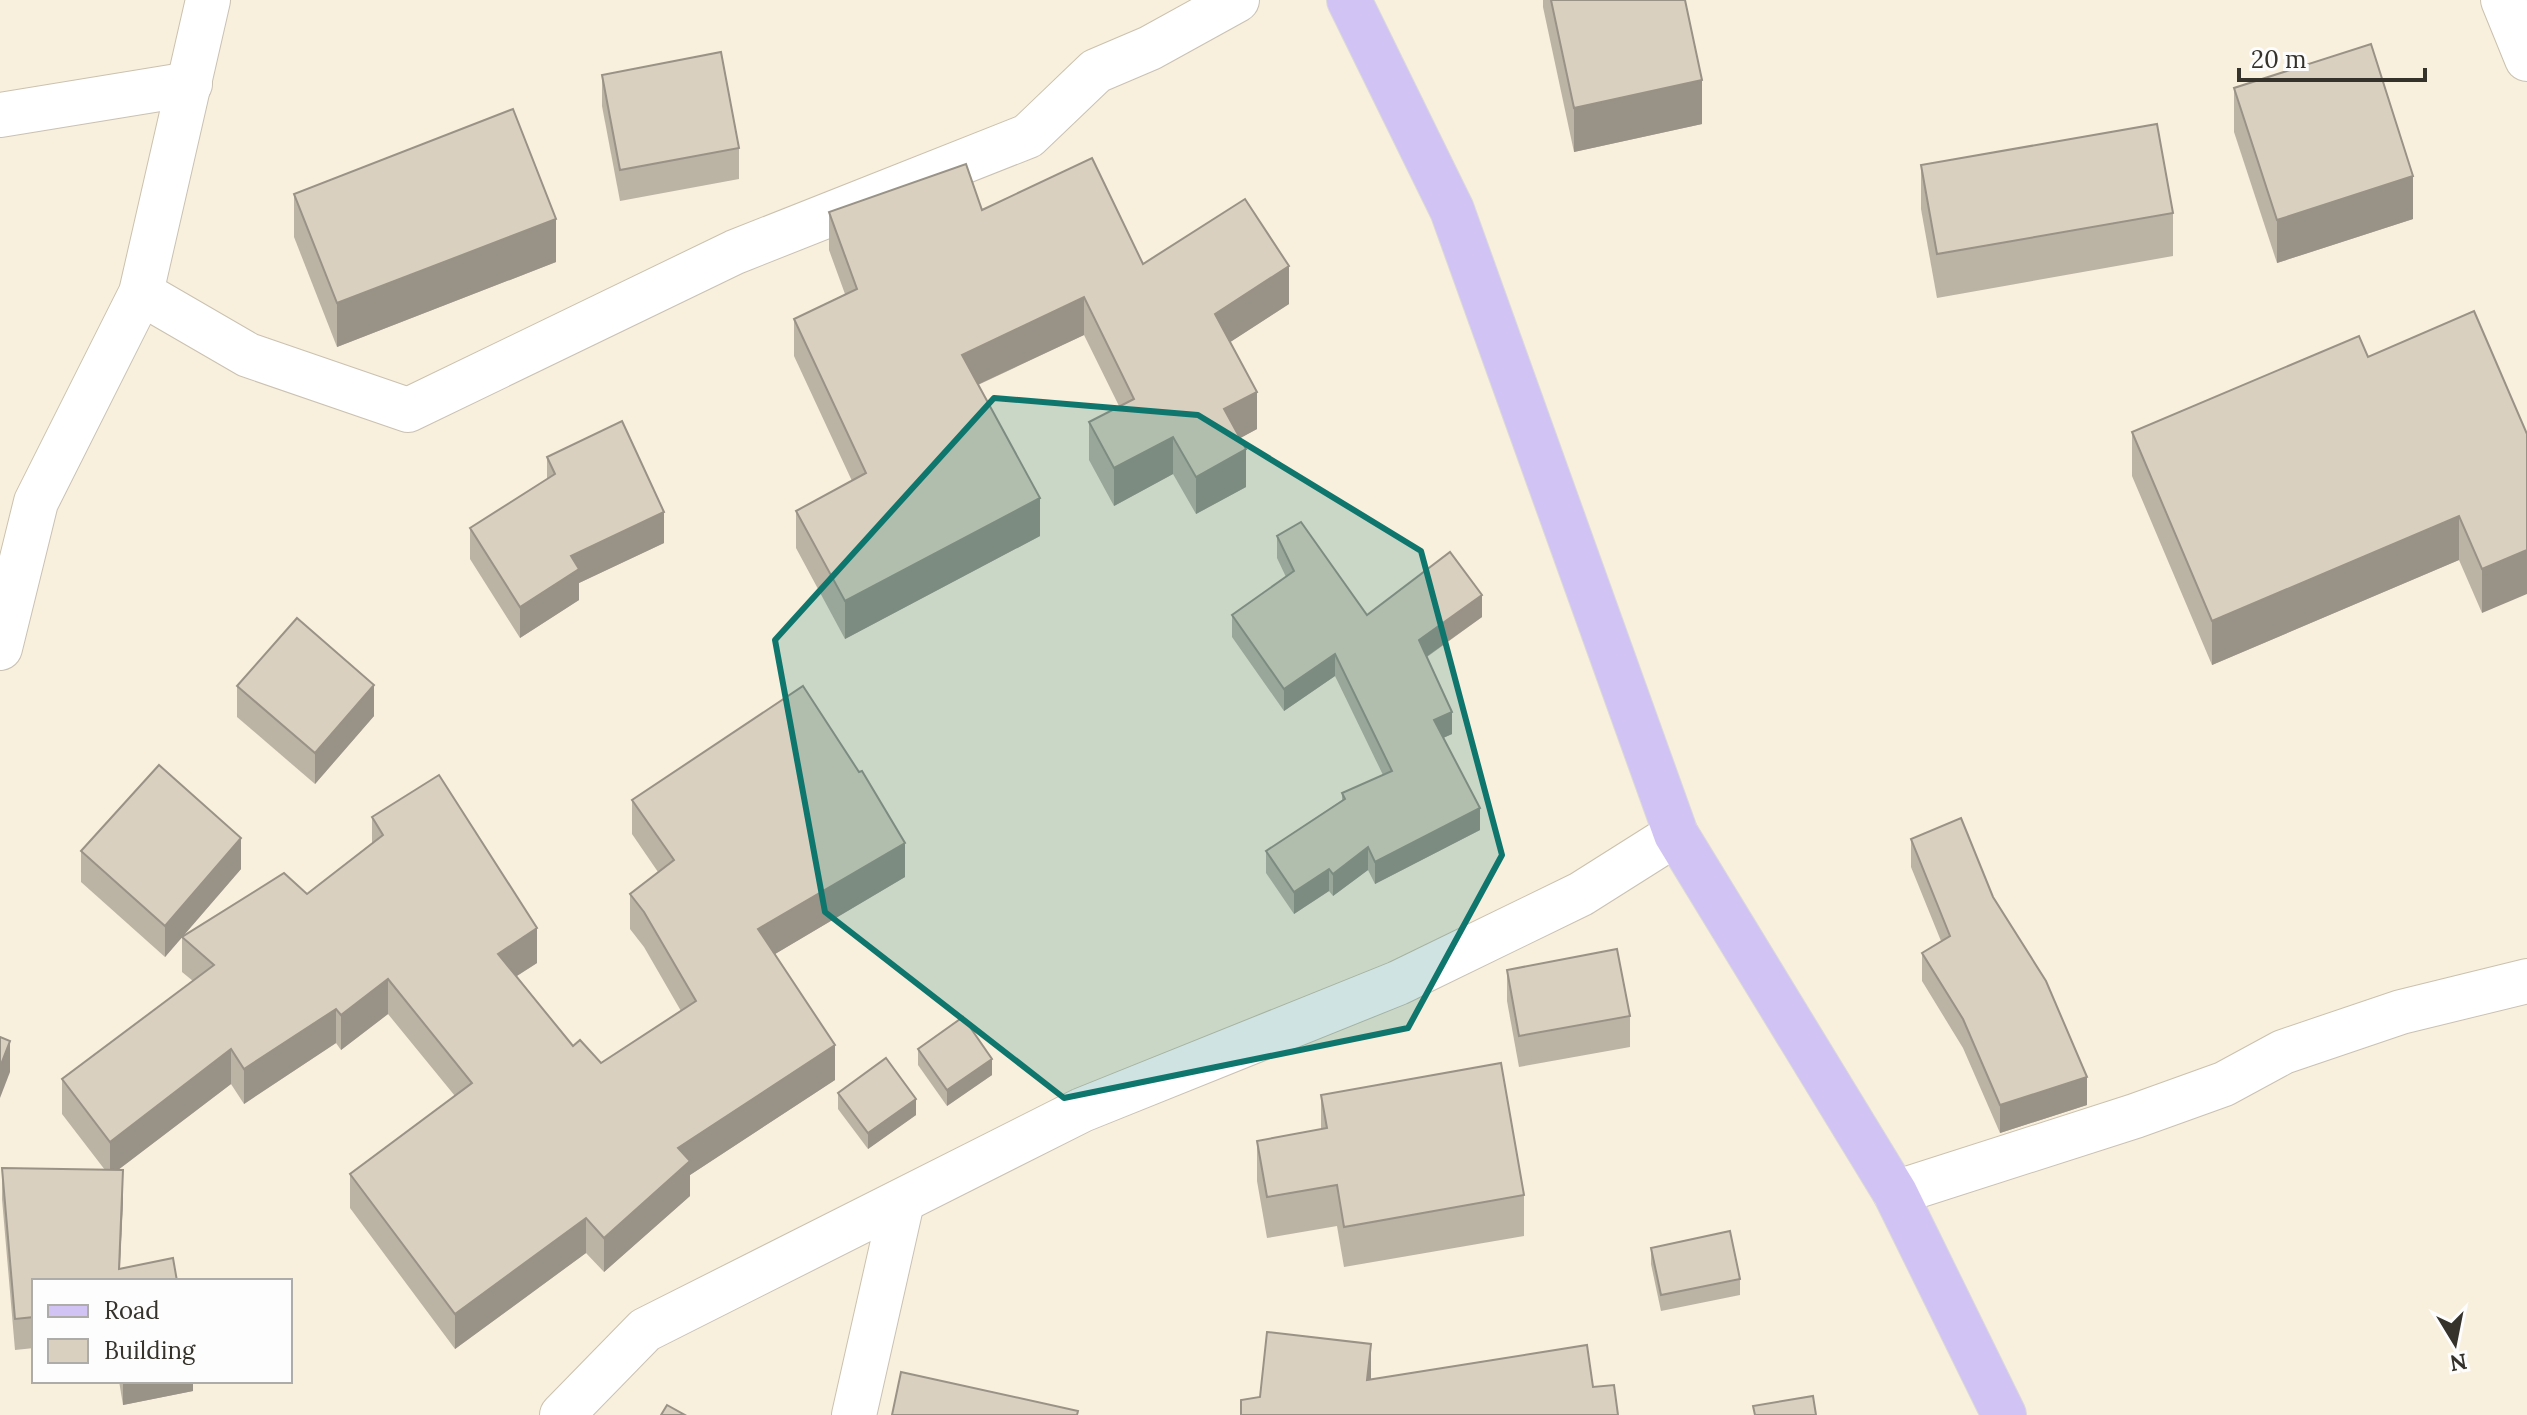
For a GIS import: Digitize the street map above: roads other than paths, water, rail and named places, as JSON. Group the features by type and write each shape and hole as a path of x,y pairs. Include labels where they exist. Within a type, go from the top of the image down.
{"main road":[{"path":"1349,0 1452,210 1676,834 1895,1193 2004,1415"}],"street":[{"path":"0,648 36,502 141,293 208,0"},
{"path":"141,293 248,355 408,410 735,252 1028,136 1096,71 1150,48 1237,0"},
{"path":"2503,0 2527,59"},
{"path":"0,115 190,84"},
{"path":"562,1415 645,1330 1082,1110 1398,983 1581,894 1676,834"},
{"path":"1895,1193 2135,1116 2224,1084 2283,1052 2371,1022 2527,981"},
{"path":"854,1415 902,1202"}]}
